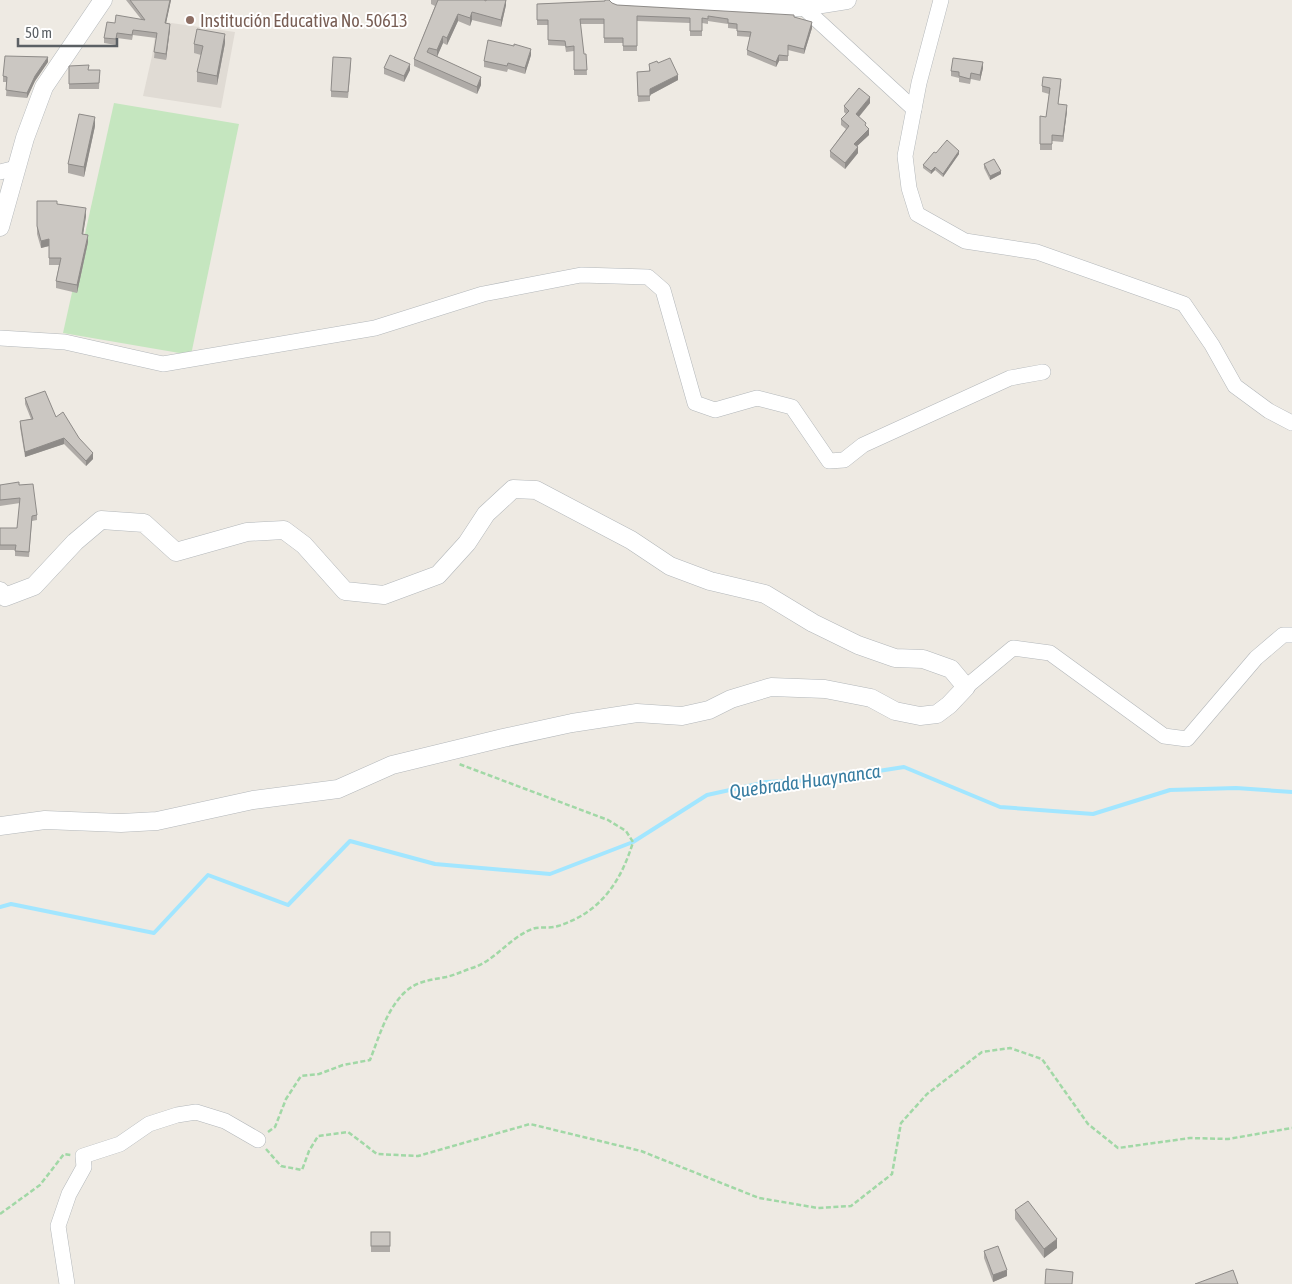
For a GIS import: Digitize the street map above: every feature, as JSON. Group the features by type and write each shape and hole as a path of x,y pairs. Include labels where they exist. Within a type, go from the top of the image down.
{"street":[{"path":"0,227 8,170 25,138 44,87 104,0"},
{"path":"618,0 779,8 847,0"},
{"path":"941,0 914,109 905,156 909,188 917,214 966,241 1037,252 1184,304 1212,345 1236,386 1269,411 1292,423"},
{"path":"804,4 914,109"},
{"path":"0,338 65,342 163,364 375,328 483,294 581,274 648,276 663,290 695,403 715,410 757,398 792,407 829,461 844,460 862,445 1010,378 1043,372"},
{"path":"0,591 5,597 34,586 75,542 101,520 144,523 176,552 247,532 284,530 304,545 345,591 384,595 438,575 467,543 486,514 513,489 536,490 559,504 597,521 631,540 670,566 710,581 765,594 813,623 858,645 896,658 923,659 952,669 966,687"},
{"path":"0,826 45,820 121,823 157,821 253,800 338,789 392,765 572,722 637,713 682,716 709,710 732,699 771,687 825,689 872,698 895,711 920,716 936,714 949,705 966,687 1013,648 1050,653 1164,736 1187,739 1256,658 1283,635 1292,635"},
{"path":"67,1284 58,1226 69,1194 84,1167 83,1156 120,1144 149,1124 177,1115 196,1112 225,1121 258,1140"}],"path":[{"path":"434,755 608,820 626,831 633,842 626,865 610,892 587,913 557,926 532,929 510,942 482,965 448,976 423,981 404,992 386,1017 370,1060 343,1065 319,1074 302,1076 286,1099 275,1127 258,1140 281,1166 302,1170 309,1151 318,1136 348,1132 377,1154 418,1156 530,1124 641,1151 759,1198 818,1208 851,1206 892,1174 901,1123 927,1094 982,1052 1010,1048 1042,1059 1088,1124 1118,1148 1190,1138 1228,1140 1292,1128"},
{"path":"0,1214 40,1185 64,1154 83,1156"}],"shaded area":[{"path":"157,21 235,32 221,108 143,96 152,56"}],"green space":[{"path":"114,103 239,124 191,355 63,333"}],"building":[{"path":"130,0 170,0 165,23 170,24 166,54 154,52 157,33 133,30 132,35 117,33 116,39 104,38 107,22 115,23 116,15 145,20"},
{"path":"438,0 506,0 501,20 472,12 470,18 458,14 447,38 443,36 437,50 429,48 427,52 481,77 477,87 414,59"},
{"path":"609,0 617,5 794,15 794,17 812,22 804,49 788,45 788,56 779,55 776,62 747,50 751,32 737,31 737,24 728,23 728,19 708,16 708,19 702,18 702,31 690,31 690,18 637,16 637,46 623,46 623,38 604,38 604,19 580,19 587,70 574,70 574,46 566,47 565,41 548,40 548,20 537,20 537,4"},
{"path":"197,29 225,34 217,76 197,72 203,46 194,44"},
{"path":"488,40 531,49 525,68 508,63 507,66 484,61"},
{"path":"390,55 410,64 404,76 384,68"},
{"path":"5,56 48,57 35,76 27,93 6,90 7,77 3,76"},
{"path":"333,57 351,58 348,92 331,91"},
{"path":"670,58 678,75 650,89 650,96 638,96 637,72 650,71 649,64 657,61 658,63"},
{"path":"953,58 983,62 980,75 971,73 970,79 959,76 959,72 951,71"},
{"path":"89,65 88,70 100,70 99,83 69,84 69,66"},
{"path":"1043,77 1061,79 1058,104 1067,105 1063,136 1052,135 1052,144 1040,144 1040,116 1046,117 1050,88 1042,86"},
{"path":"859,88 870,97 856,114 866,123 865,125 869,129 854,144 858,147 845,163 830,151 849,126 841,119 849,111 844,106"},
{"path":"79,114 95,117 84,167 68,164"},
{"path":"947,140 959,151 943,174 935,167 931,171 923,165"},
{"path":"994,159 1001,171 990,176 984,164"},
{"path":"37,201 57,201 57,204 86,208 82,234 88,235 77,285 56,281 61,258 49,258 49,239 41,241 37,226"},
{"path":"45,391 56,417 63,412 79,438 93,453 86,461 64,438 25,452 20,421 33,419 25,398"},
{"path":"19,482 19,485 33,484 37,515 32,516 29,552 15,551 16,545 0,545 0,528 17,528 20,498 0,500 0,485"},
{"path":"1028,1201 1057,1239 1044,1249 1015,1210"},
{"path":"371,1232 390,1232 390,1246 371,1246"},
{"path":"998,1246 1007,1270 993,1275 984,1251"},
{"path":"1046,1269 1073,1272 1072,1284 1045,1284"},
{"path":"1233,1270 1238,1284 1195,1284"}],"waterway":[{"name":"Quebrada Huaynanca","path":"0,907 11,904 154,933 208,875 288,905 350,841 435,864 550,874 633,842 707,795 766,782 821,780 904,767 1000,807 1093,814 1170,790 1236,788 1292,792"}],"place":[{"name":"Institución Educativa No. 50613","path":"190,20"}]}
